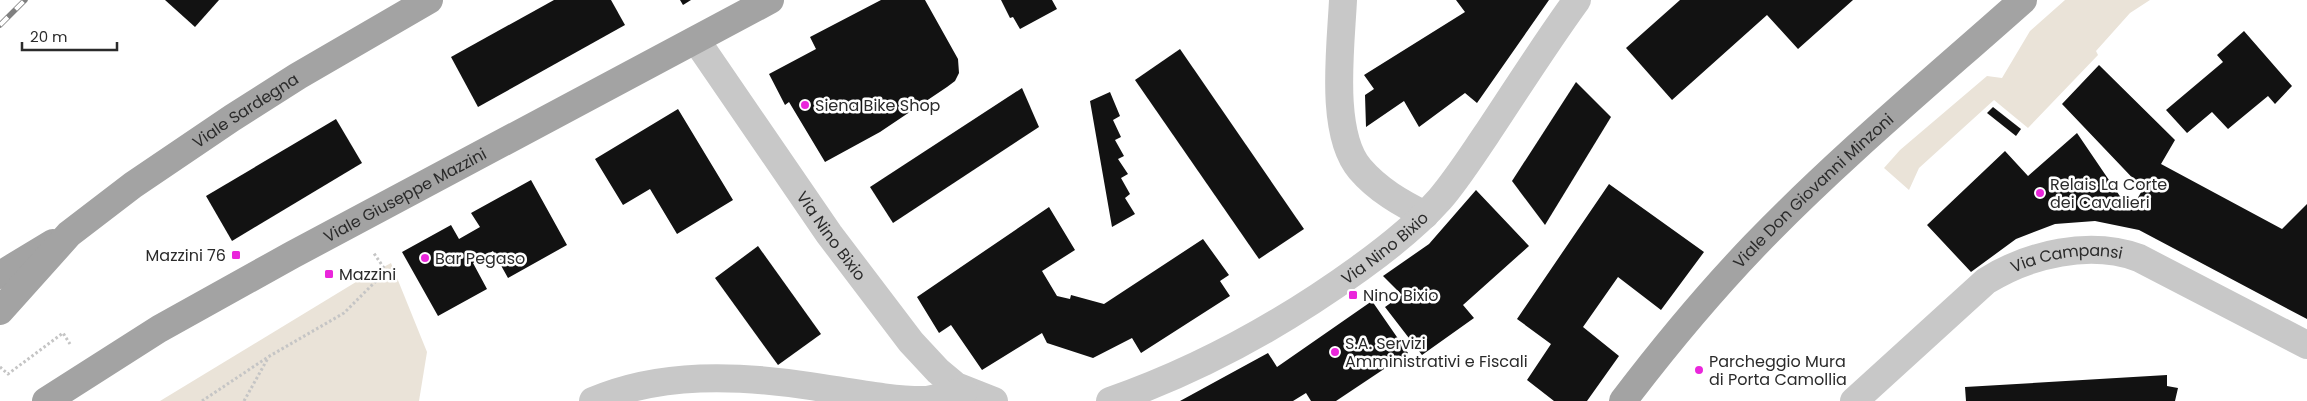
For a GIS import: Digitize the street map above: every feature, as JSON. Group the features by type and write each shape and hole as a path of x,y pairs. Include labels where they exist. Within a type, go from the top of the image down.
{"main road":[{"name":"Viale Sardegna","path":"0,275 69,234 133,185 232,118 298,76 429,0"},
{"name":"Viale Giuseppe Mazzini","path":"46,401 159,329 292,255 770,0"},
{"name":"Viale Don Giovanni Minzoni","path":"1623,401 1676,335 1755,245 1830,173 2024,0"},
{"name":"Viale Sardegna","path":"0,311 69,234"}],"street":[{"path":"1343,0 1341,121 1348,150 1359,168 1381,189 1425,215"},
{"name":"Via Nino Bixio","path":"1110,401 1200,364 1278,322 1334,287 1406,234 1454,182 1577,0"},
{"name":"Via Nino Bixio","path":"696,40 792,182 894,322 926,359 949,381 964,391 994,401"},
{"name":"Via Campansi","path":"1854,401 1986,281 2008,268 2028,261 2077,251 2103,250 2139,258 2307,345"},
{"path":"593,401 641,386 711,377 807,385 905,400 928,400 964,391"}],"path":[{"path":"202,401 268,357 344,313 386,271 373,252"},
{"path":"0,367 8,374 63,333 70,344"},
{"path":"244,401 268,357"}],"shaded area":[{"path":"2065,0 2150,0 2130,13 2096,51 2098,55 2028,128 1994,100 1919,168 1909,190 1884,168 1900,150 1987,76 2002,78 2030,31"},
{"path":"391,263 427,352 419,401 160,401 356,282"}],"building":[{"path":"165,0 219,0 195,27"},
{"path":"554,0 611,0 625,25 478,107 451,57"},
{"path":"680,0 691,0 683,5"},
{"path":"881,0 925,0 958,59 959,73 955,81 947,87 880,132 825,162 789,102 785,105 769,74 816,49 810,37"},
{"path":"1001,0 1052,0 1057,9 1020,29 1013,17 1010,18"},
{"path":"1456,0 1549,0 1477,103 1465,93 1419,127 1404,101 1366,127 1365,95 1374,89 1364,75 1465,12"},
{"path":"1680,0 1853,0 1798,49 1767,15 1672,100 1626,48"},
{"path":"2244,31 2292,86 2275,104 2268,96 2228,129 2212,112 2187,133 2166,110 2223,62 2217,55"},
{"path":"1180,49 1304,229 1259,259 1135,80"},
{"path":"2099,65 2175,140 2161,164 2282,229 2307,204 2307,319 2139,230 2095,221 2055,224 2016,239 1971,272 1927,225 2005,151 2028,176 2077,133 2130,211 2143,189 2062,104"},
{"path":"1576,82 1611,117 1545,225 1512,181"},
{"path":"1022,88 1039,127 893,223 870,187"},
{"path":"1110,92 1120,116 1113,120 1121,137 1115,140 1124,156 1118,159 1128,174 1121,178 1130,194 1125,198 1135,214 1112,227 1090,101"},
{"path":"1993,107 2021,129 2016,136 1987,113"},
{"path":"678,109 733,200 677,234 650,189 623,205 595,159"},
{"path":"336,119 362,163 232,241 206,196"},
{"path":"531,180 567,245 508,278 493,251 473,263 487,289 438,316 402,252 451,225 459,239 480,227 471,213"},
{"path":"1609,184 1704,252 1661,310 1618,277 1583,327 1619,356 1587,401 1554,401 1527,380 1551,344 1517,319"},
{"path":"1476,190 1529,246 1463,305 1474,318 1422,355 1385,307 1402,295 1383,276 1429,244"},
{"path":"1049,207 1075,250 1042,271 1057,296 1070,299 1071,295 1104,304 1203,239 1229,275 1220,281 1230,296 1141,353 1132,338 1093,358 1047,343 1042,333 982,370 951,325 939,333 917,297"},
{"path":"758,246 821,334 778,365 715,278"},
{"path":"1372,301 1408,353 1336,401 1311,401 1306,393 1293,401 1180,401 1268,353 1277,367"},
{"path":"2167,375 2167,386 2178,388 2175,401 1966,401 1965,387"}],"railway":[{"path":"0,25 25,0"}],"place":[{"name":"Siena Bike Shop","path":"805,105"},
{"name":"Relais La Corte dei Cavalieri","path":"2040,193"},
{"name":"Mazzini 76","path":"236,255"},
{"name":"Bar Pegaso","path":"425,258"},
{"name":"Mazzini","path":"329,274"},
{"name":"Nino Bixio","path":"1353,295"},
{"name":"S.A. Servizi Amministrativi e Fiscali","path":"1335,352"},
{"name":"Parcheggio Mura di Porta Camollia","path":"1699,370"}]}
